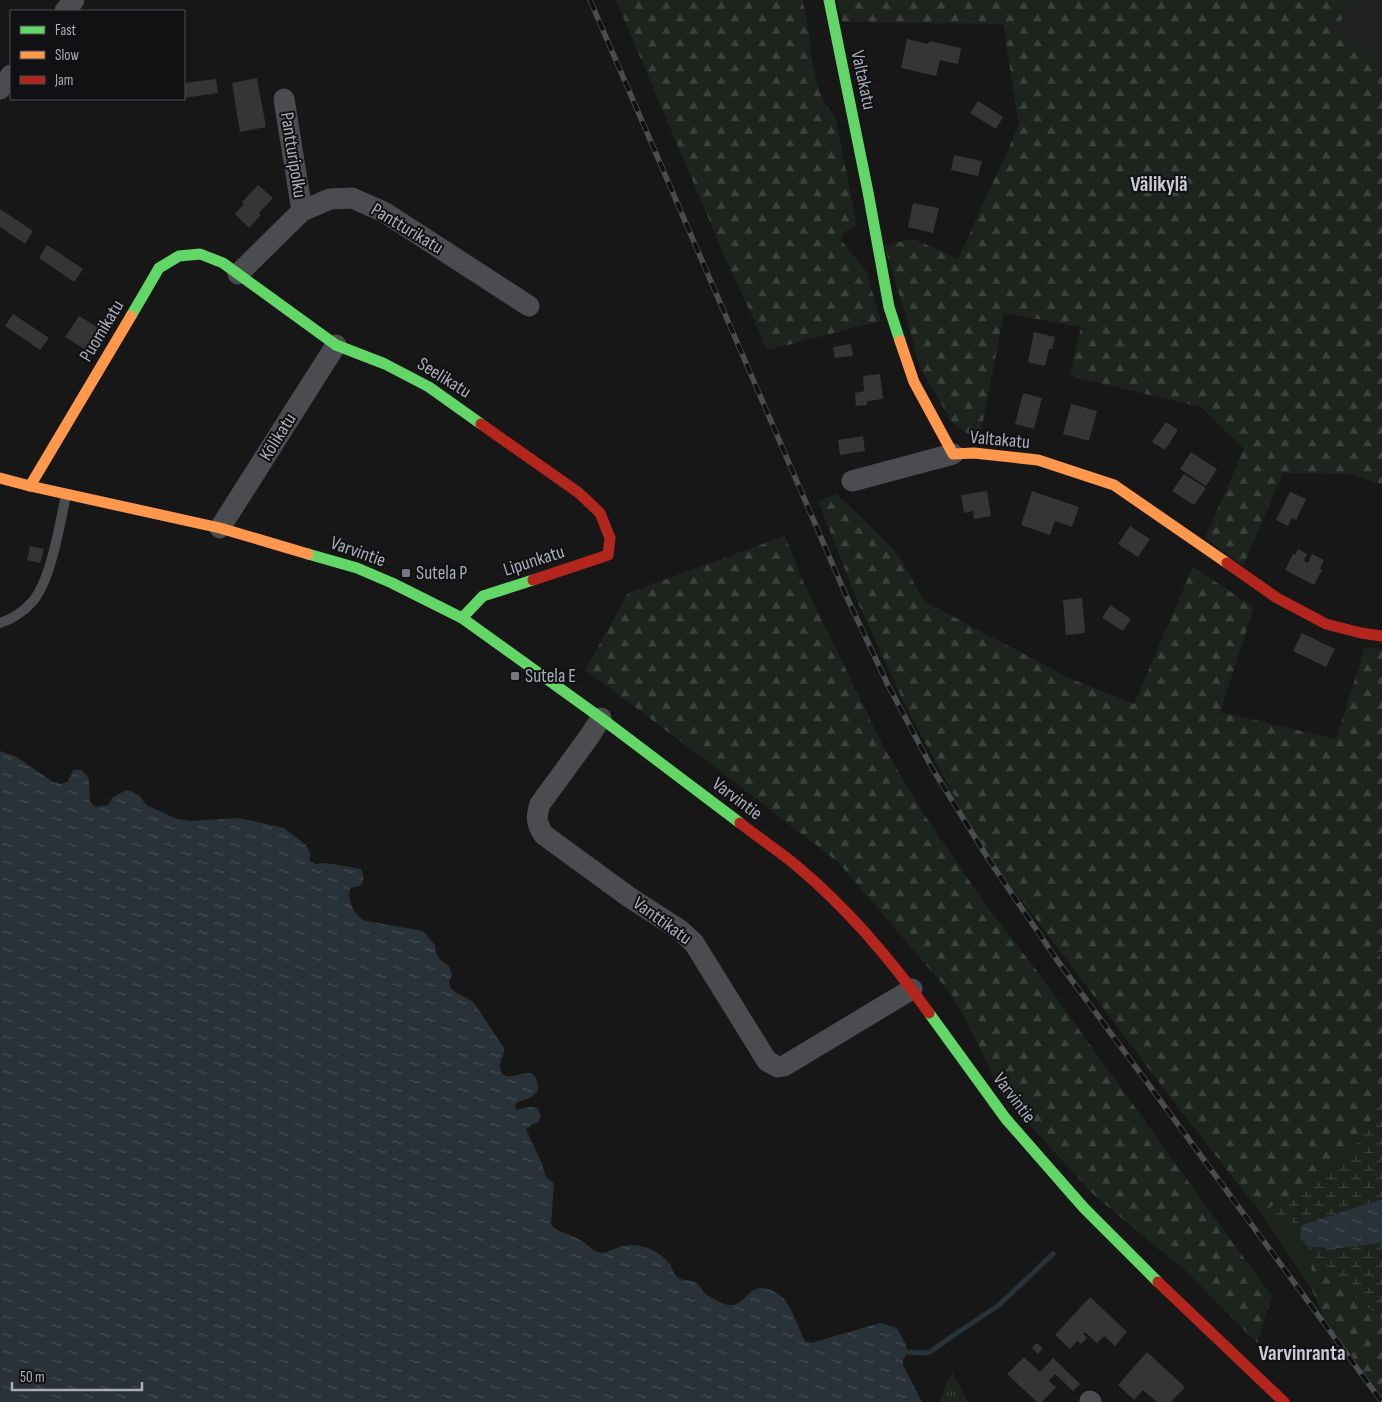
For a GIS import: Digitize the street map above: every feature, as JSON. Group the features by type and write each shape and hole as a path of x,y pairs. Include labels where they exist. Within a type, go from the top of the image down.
{"street":[{"path":"66,10 74,0"},
{"name":"Valtakatu","path":"829,0 889,306 914,382 953,454 974,453 1038,460 1114,485 1276,598 1326,624 1382,636"},
{"path":"0,89 10,76"},
{"name":"Pantturipolku","path":"284,99 302,211"},
{"name":"Pantturikatu","path":"238,274 302,211 330,198 352,198 384,212 529,306"},
{"name":"Puomikatu","path":"30,486 159,268 178,256 200,254 223,263 238,274"},
{"name":"Seelikatu","path":"238,274 336,345 384,364 429,386 579,493 600,512 610,538"},
{"name":"Kölikatu","path":"220,528 336,345"},
{"path":"852,481 953,454"},
{"name":"Varvintie","path":"0,478 220,528 357,568 392,583 462,618 601,718 798,867 833,899 912,989 1006,1119 1071,1194 1137,1262 1284,1402"},
{"name":"Lipunkatu","path":"462,618 484,596 608,555 610,538"},
{"name":"Vanttikatu","path":"601,718 540,804 537,812 537,821 540,829 544,835 629,897 680,930 694,943 767,1061 778,1067 784,1066 912,989"}],"lane":[{"path":"0,623 7,621 33,602 40,590 47,575 66,494"}],"shaded area":[{"path":"1355,0 1382,0 1382,61 1335,30"}],"green space":[{"path":"616,0 802,0 808,25 815,76 824,102 835,115 857,226 844,232 841,240 866,271 881,321 768,350 730,269"},
{"path":"837,0 1355,0 1335,30 1382,61 1382,484 1349,474 1283,473 1243,566 1205,538 1244,449 1201,407 1070,376 1081,327 1004,313 979,441 953,424 920,367 884,245 914,239 958,259 1019,125 1003,24 842,22"},
{"path":"837,494 898,554 924,601 1069,678 1134,704 1193,567 1254,607 1220,712 1336,739 1365,647 1382,650 1382,921 1377,946 1382,964 1382,1097 1366,1130 1343,1163 1261,1213 1183,1114 983,849 909,713 862,612 818,501"},
{"path":"785,536 800,575 883,746 925,816 983,901 1037,971 1272,1296 1257,1343 1186,1271 1095,1196 1002,1095 968,1024 951,994 838,862 585,670 628,593"},
{"path":"1382,921 1382,964 1377,946"},
{"path":"1382,1097 1382,1199 1301,1225 1261,1213 1343,1163 1366,1130"},
{"path":"1261,1213 1301,1225 1300,1238 1308,1247 1312,1272 1312,1290"},
{"path":"1382,1243 1382,1320 1323,1268 1308,1247 1341,1248"},
{"path":"1308,1247 1323,1268 1382,1320 1382,1396 1324,1318 1312,1290 1312,1272"},
{"path":"952,1372 968,1402 939,1402"}],"water":[{"path":"0,751 17,757 53,782 61,784 67,782 74,770 82,770 89,779 90,802 96,807 108,805 113,797 127,790 139,795 146,805 177,819 192,821 239,818 284,828 306,845 310,853 310,861 315,864 326,863 361,869 363,882 360,886 350,888 349,893 352,907 358,916 366,921 423,931 435,945 440,960 449,966 452,975 450,986 452,989 474,1003 504,1048 500,1064 502,1073 510,1076 529,1073 534,1075 537,1080 538,1088 536,1093 516,1103 515,1106 516,1110 534,1107 539,1111 539,1122 526,1129 545,1175 554,1184 551,1224 554,1228 582,1241 600,1253 628,1245 650,1249 670,1264 677,1277 682,1280 696,1282 706,1294 726,1305 735,1305 754,1290 760,1288 768,1289 778,1294 787,1303 806,1342 811,1343 880,1323 897,1328 908,1352 903,1360 903,1365 922,1402 0,1402"},
{"path":"1382,1199 1382,1243 1341,1248 1308,1247 1300,1238 1301,1225"}],"building":[{"path":"907,39 928,44 930,41 961,48 958,64 940,60 936,76 901,68"},
{"path":"257,78 266,127 240,132 232,83"},
{"path":"216,79 218,93 185,98 185,83"},
{"path":"978,101 1003,117 996,129 970,113"},
{"path":"954,155 982,161 978,176 951,170"},
{"path":"258,185 273,198 259,213 261,215 249,228 235,214 244,204 242,202"},
{"path":"913,203 939,208 933,233 908,227"},
{"path":"0,209 33,231 25,244 0,227"},
{"path":"47,245 83,269 74,282 39,258"},
{"path":"13,314 49,338 40,350 5,326"},
{"path":"79,316 99,328 86,350 65,337"},
{"path":"1034,332 1055,337 1052,349 1049,349 1045,366 1028,362"},
{"path":"851,344 853,356 835,358 833,347"},
{"path":"880,374 883,399 867,401 867,405 856,406 855,393 864,391 863,376"},
{"path":"1023,393 1042,398 1034,429 1015,424"},
{"path":"1071,404 1097,411 1089,441 1063,434"},
{"path":"1166,422 1178,430 1165,450 1152,442"},
{"path":"863,436 865,451 840,455 838,440"},
{"path":"1191,452 1217,469 1206,486 1180,469"},
{"path":"1184,474 1206,488 1194,505 1172,491"},
{"path":"987,491 991,516 974,519 973,511 964,513 961,495"},
{"path":"1032,491 1079,507 1072,527 1055,521 1050,535 1021,525"},
{"path":"1290,492 1306,499 1296,520 1292,518 1288,526 1276,520"},
{"path":"1130,526 1150,539 1138,557 1118,544"},
{"path":"30,546 44,549 40,563 27,560"},
{"path":"1298,549 1307,554 1304,561 1308,563 1312,554 1324,560 1320,569 1322,570 1314,585 1285,570 1293,554 1295,555"},
{"path":"1082,598 1085,633 1066,635 1063,600"},
{"path":"1110,605 1131,619 1123,631 1102,618"},
{"path":"1302,633 1335,649 1326,667 1293,651"},
{"path":"1090,1297 1127,1332 1115,1346 1104,1336 1097,1343 1085,1332 1083,1334 1087,1338 1081,1344 1077,1341 1070,1349 1055,1335"},
{"path":"1036,1343 1043,1348 1038,1354 1032,1348"},
{"path":"1147,1352 1185,1387 1171,1402 1157,1402 1143,1390 1134,1400 1118,1385"},
{"path":"1024,1357 1040,1372 1053,1358 1080,1384 1073,1391 1055,1374 1049,1381 1056,1387 1042,1402 1037,1402 1007,1374"}],"waterway":[{"path":"908,1352 930,1352 999,1305 1053,1254"}],"railway":[{"path":"590,0 844,591 887,683 932,768 989,860 1057,960 1382,1402"}],"traffic: fast":[{"path":"829,0 889,307 900,341"},
{"path":"131,316 159,268 179,256 200,254 223,263 336,345 385,364 429,387 481,424"},
{"path":"308,554 357,568 392,583 462,618 601,718 740,823"},
{"path":"462,618 483,596 533,580"},
{"path":"929,1013 1006,1119 1084,1208 1158,1282"}],"traffic: slow":[{"path":"30,486 131,316"},
{"path":"900,341 914,382 953,454 974,453 1038,460 1114,485 1227,563"},
{"path":"0,478 220,528 308,554"}],"traffic: jam":[{"path":"481,424 579,493 600,513 610,538 608,555 533,580"},
{"path":"1227,563 1277,598 1326,624 1382,636"},
{"path":"740,823 798,867 852,918 900,974 929,1013"},
{"path":"1158,1282 1284,1402"}],"place":[{"name":"Sutela P","path":"406,573"},
{"name":"Sutela E","path":"515,676"}],"district":[{"name":"Välikylä","path":"1159,184"},
{"name":"Varvinranta","path":"1302,1353"}]}
